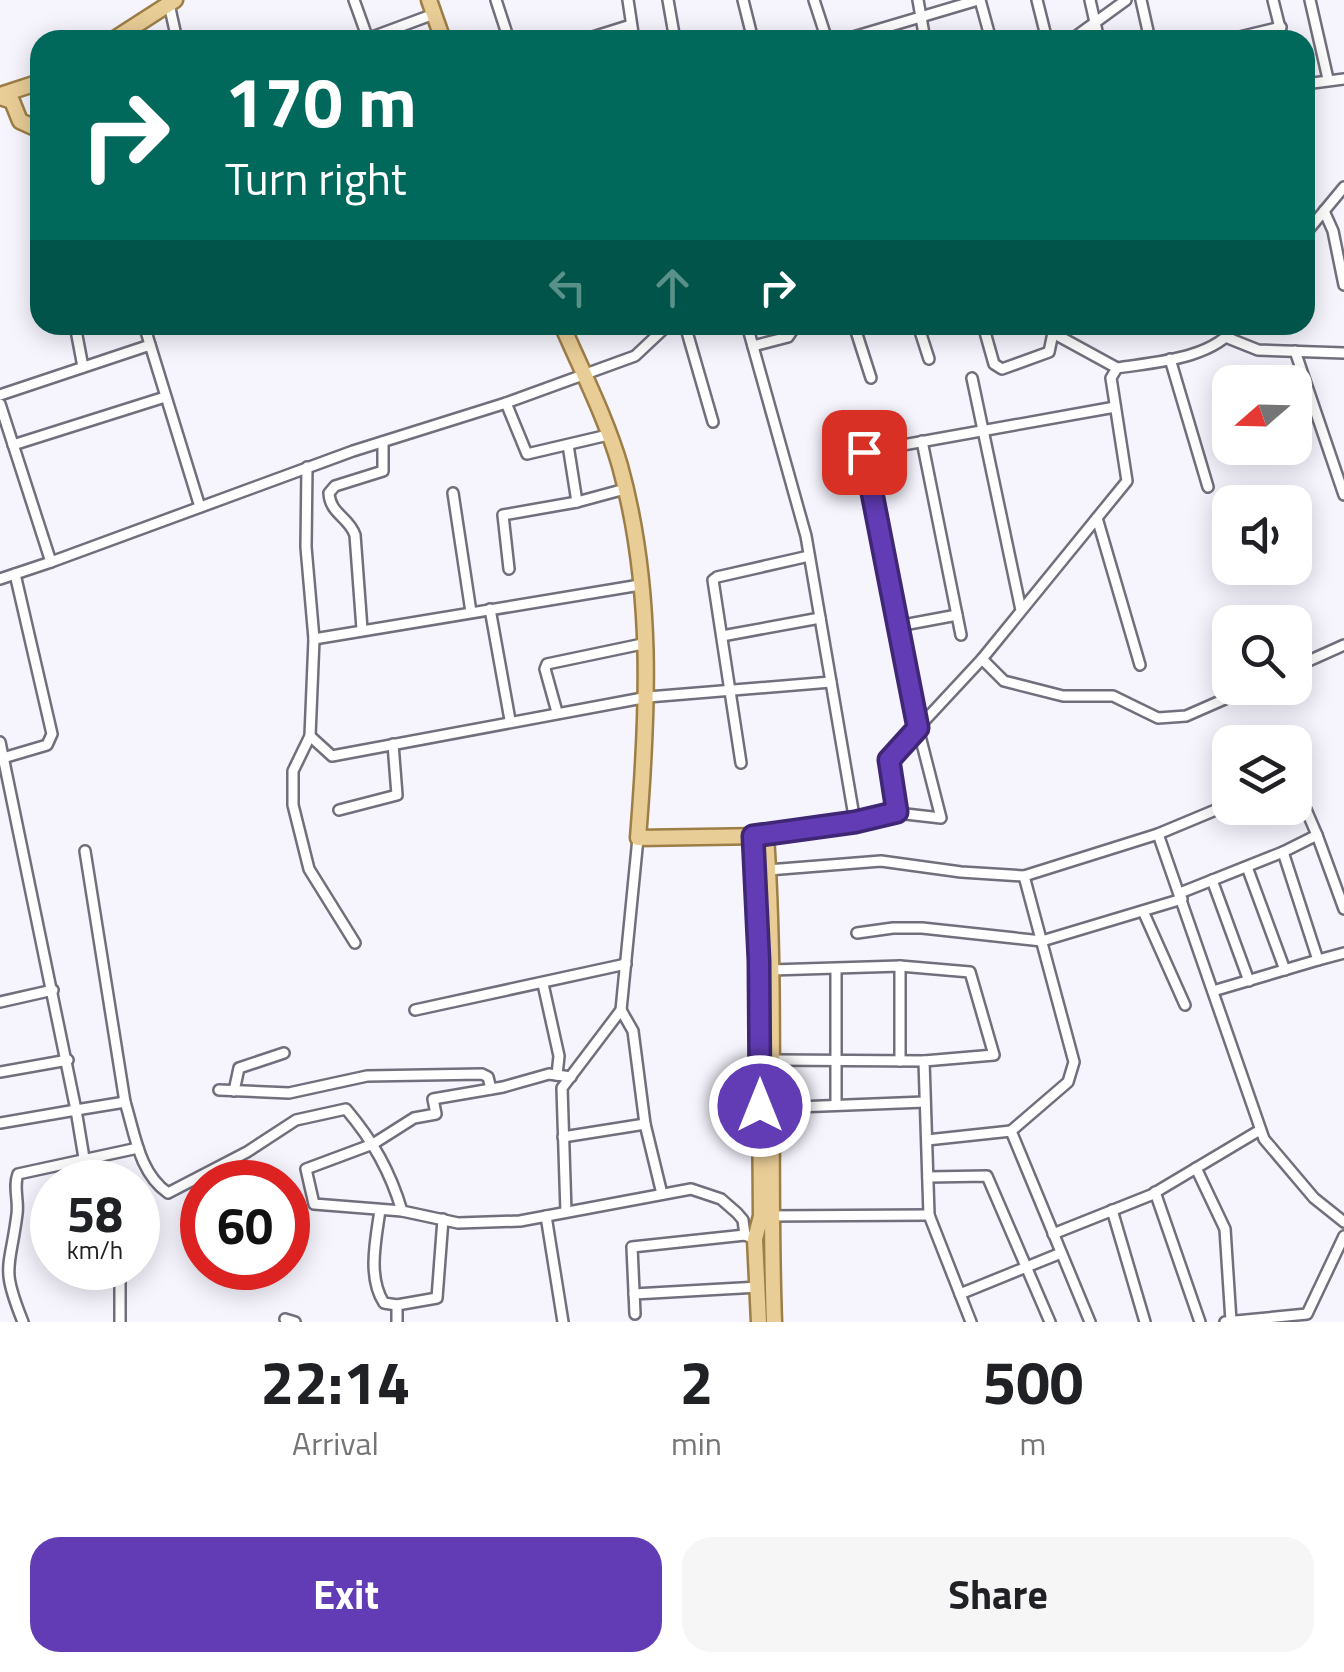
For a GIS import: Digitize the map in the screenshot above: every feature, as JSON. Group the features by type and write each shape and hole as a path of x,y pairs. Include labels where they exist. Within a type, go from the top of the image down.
{"main road":[{"path":"128,30 171,1"},
{"path":"0,96 30,86"},
{"path":"0,96 12,101 20,121 30,126"},
{"path":"566,335 608,435 625,489 640,585 648,697 638,838 759,836"},
{"path":"759,836 768,870 772,1060 767,1216 750,1237 759,1287 759,1322"},
{"path":"759,836 759,961 774,1322"}],"street":[{"path":"354,0 363,30"},
{"path":"496,0 506,30"},
{"path":"628,0 632,30"},
{"path":"668,0 673,30"},
{"path":"743,0 750,30"},
{"path":"814,0 824,30"},
{"path":"918,0 923,30"},
{"path":"876,30 979,0 988,30"},
{"path":"1038,0 1045,30"},
{"path":"1090,0 1097,30"},
{"path":"1084,30 1126,0"},
{"path":"1141,0 1148,30"},
{"path":"1272,30 1281,28 1273,0"},
{"path":"1310,0 1328,78"},
{"path":"171,1 175,30"},
{"path":"384,30 431,7"},
{"path":"615,30 631,25"},
{"path":"1315,81 1344,78"},
{"path":"1315,221 1344,187"},
{"path":"1324,210 1337,245 1344,285"},
{"path":"77,335 83,367"},
{"path":"147,335 200,507"},
{"path":"0,580 307,468 635,356 657,335"},
{"path":"689,335 714,422"},
{"path":"750,335 809,556 855,822"},
{"path":"753,346 790,335"},
{"path":"857,335 871,378"},
{"path":"921,335 929,359"},
{"path":"986,335 994,364 1002,369 1049,352 1050,335"},
{"path":"1061,335 1117,368 1170,359 1230,335"},
{"path":"1228,338 1258,350 1344,352"},
{"path":"0,395 150,345"},
{"path":"1295,351 1344,495"},
{"path":"1170,359 1208,487"},
{"path":"897,812 889,760 982,659 1127,481 1110,378 1117,368"},
{"path":"972,378 1021,610"},
{"path":"13,445 165,397"},
{"path":"506,403 526,454 608,435"},
{"path":"0,404 51,562"},
{"path":"759,836 897,812 941,818 918,728 864,452 1115,406"},
{"path":"922,441 961,636"},
{"path":"362,629 355,535 332,508 329,493 334,486 382,471 383,442"},
{"path":"568,445 577,502"},
{"path":"307,468 306,546 314,638 310,736 293,771 293,805 309,869 355,943"},
{"path":"509,569 503,515 625,489"},
{"path":"453,493 471,612"},
{"path":"1096,518 1140,665"},
{"path":"741,763 713,580 809,556"},
{"path":"3,758 47,745 52,734 15,574"},
{"path":"314,638 640,585"},
{"path":"490,609 510,720"},
{"path":"898,626 957,615"},
{"path":"722,636 820,618"},
{"path":"557,712 545,669 548,664 647,643"},
{"path":"1312,659 1344,645"},
{"path":"982,659 1004,681 1063,696 1112,696 1158,718 1186,716 1212,705"},
{"path":"310,736 332,756 648,697 831,682"},
{"path":"0,742 68,1060 82,1160 138,1148"},
{"path":"339,810 397,795 393,744"},
{"path":"768,870 881,861 1024,876 1158,834 1212,812"},
{"path":"1312,825 1344,909"},
{"path":"1158,834 1264,1140 1314,1198 1344,1222"},
{"path":"857,933 922,928 1042,941 1181,896 1316,835"},
{"path":"566,1212 562,1088 621,1010 638,838"},
{"path":"85,851 126,1102 138,1148 154,1184 168,1194 247,1152 296,1120 346,1110 392,1175 402,1211"},
{"path":"1282,852 1318,960"},
{"path":"1247,867 1285,970"},
{"path":"927,1140 1011,1131 1068,1082 1074,1062 1024,876"},
{"path":"1212,880 1249,981"},
{"path":"1143,910 1185,1005"},
{"path":"1213,991 1344,953"},
{"path":"415,1010 626,964"},
{"path":"771,970 900,966 970,972 994,1055 924,1061 772,1060"},
{"path":"900,966 900,1061"},
{"path":"836,969 836,1105"},
{"path":"543,984 559,1056 557,1075"},
{"path":"0,1002 53,990"},
{"path":"621,1010 632,1031 645,1124 662,1194"},
{"path":"234,1091 239,1068 284,1053"},
{"path":"0,1072 68,1060"},
{"path":"924,1061 929,1215 971,1322"},
{"path":"219,1090 290,1093 367,1076 482,1074 488,1076 491,1089"},
{"path":"570,1077 549,1074 433,1099 436,1114 414,1118 373,1144 310,1166 306,1173 314,1204 402,1211 458,1223 520,1221 691,1189 720,1199 744,1220 750,1237 632,1246 635,1314"},
{"path":"0,1123 126,1102"},
{"path":"772,1108 925,1102"},
{"path":"564,1137 645,1124"},
{"path":"1053,1234 1155,1192 1260,1130"},
{"path":"1011,1131 1090,1322"},
{"path":"1196,1168 1225,1229 1228,1322 1308,1318 1344,1236"},
{"path":"23,1322 4,1278 17,1212 15,1180 18,1174 30,1170"},
{"path":"928,1177 987,1176 1050,1322"},
{"path":"1155,1192 1200,1322"},
{"path":"380,1210 374,1250 379,1296 384,1304 437,1298 442,1219"},
{"path":"1112,1210 1145,1322"},
{"path":"767,1216 929,1215"},
{"path":"546,1216 563,1322"},
{"path":"960,1294 1061,1253"},
{"path":"634,1294 759,1287"},
{"path":"108,1322 120,1321 120,1290"},
{"path":"397,1305 397,1322"}],"route":[{"path":"760,1106 753,836 897,812 889,760 918,728 864,452"}]}
